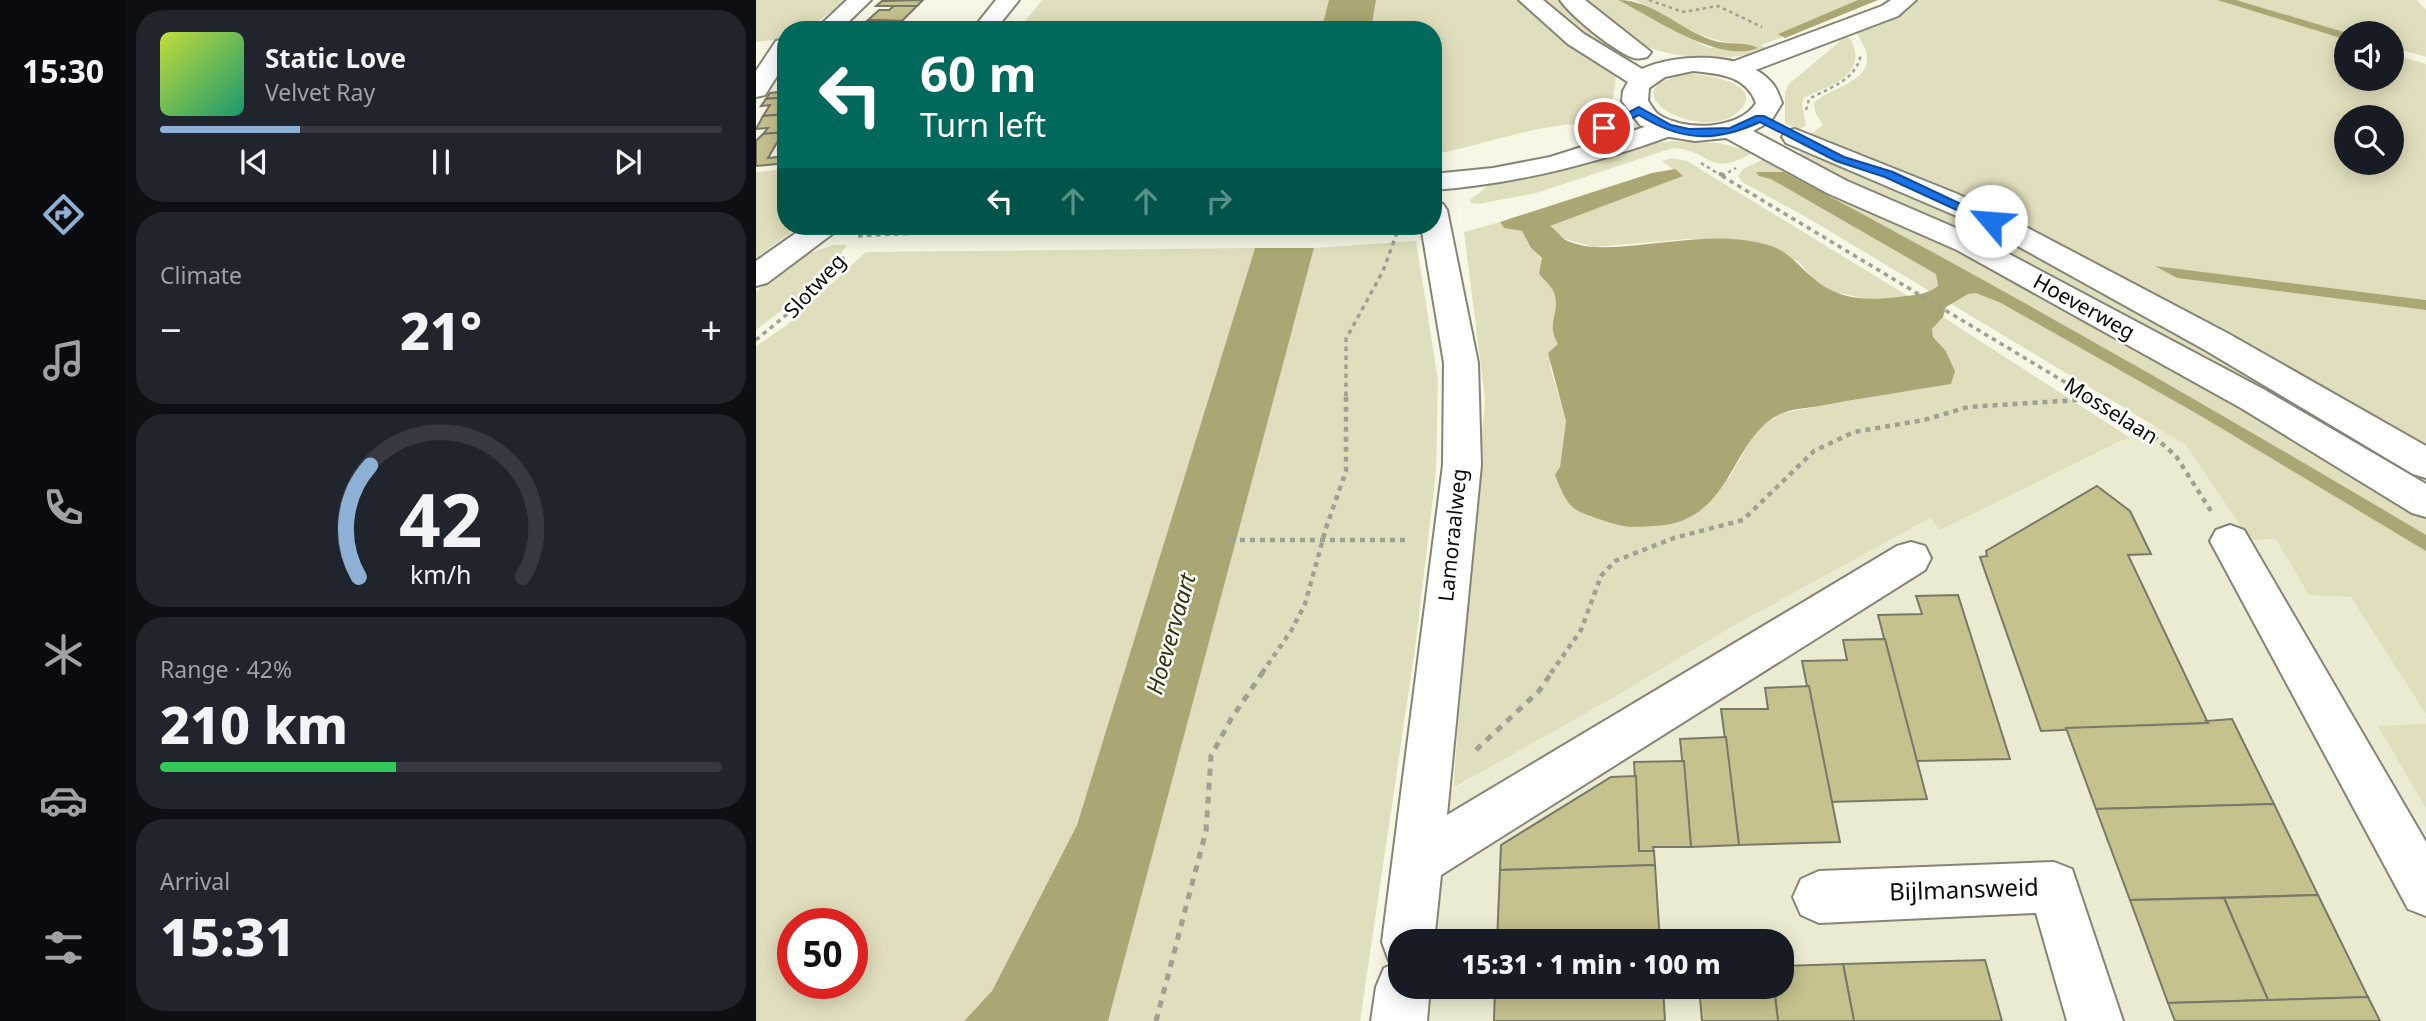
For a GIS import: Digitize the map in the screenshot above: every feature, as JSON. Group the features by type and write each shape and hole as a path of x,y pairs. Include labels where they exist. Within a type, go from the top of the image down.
{"street":[{"path":"836,21 860,0"},
{"path":"990,21 1008,0"},
{"path":"1530,0 1576,39 1642,80"},
{"path":"1572,0 1617,38 1673,67"},
{"path":"1733,70 1890,10 1905,0"},
{"path":"1765,89 1847,26"},
{"path":"756,48 777,47"},
{"path":"756,90 777,58"},
{"path":"1693,64 1733,70 1747,75 1765,89 1769,99 1767,109 1746,125 1700,133 1667,128 1639,110 1634,100 1635,89 1642,80 1655,72 1673,67 1693,64"},
{"path":"1442,177 1468,166 1592,133 1639,110"},
{"name":"Hoeverweg","path":"1746,125 1796,137 1840,159 1889,175 1968,209 2196,329 2311,394 2426,464"},
{"name":"Hoeverweg","path":"1746,125 1837,187 1968,244 2253,399 2426,502"},
{"path":"1442,181 1479,180 1594,154 1667,128"},
{"name":"Slotweg","path":"756,276 813,235"},
{"name":"Lamoraalweg","path":"1410,929 1462,465 1461,363 1438,235"},
{"path":"2230,541 2426,891"},
{"path":"1418,861 1911,558"},
{"name":"Bijlmansweid","path":"1819,897 2054,887 2095,1021"},
{"path":"1399,1021 1402,999"}],"path":[{"path":"1649,0 1671,11 1686,14 1718,6 1762,27 1755,33 1756,38 1781,52"},
{"path":"1796,137 1812,125 1806,110 1809,99 1841,83 1852,75 1860,62 1859,47 1847,26"},
{"name":"Mosselaan","path":"1722,176 2152,435 2176,456 2230,541"},
{"path":"861,236 881,235"},
{"path":"1156,1021 1206,831 1211,756 1231,719 1296,622 1305,604 1346,471 1346,339 1383,271 1394,235"},
{"name":"Slotweg","path":"853,245 861,236"},
{"name":"Slotweg","path":"756,340 789,316 816,291 846,254"},
{"path":"1424,798 1539,691 1581,630 1601,576 1615,561 1674,538 1743,520 1814,451 1854,432 1924,420 1968,407 2093,399"},
{"path":"1230,540 1453,540"}],"shaded area":[{"path":"756,0 848,0 818,21 777,21 777,39 756,42"},
{"path":"1042,0 1329,0 1323,21 1025,21"},
{"path":"1376,0 1517,0 1615,73 1609,110 1594,122 1533,130 1442,153 1442,21 1372,21"},
{"path":"1538,0 1561,0 1631,55 1620,60"},
{"path":"1581,0 1618,0 1709,48 1750,43 1719,41 1705,36 1635,0 1858,0 1779,34 1783,37 1761,45 1772,51 1704,57 1670,54 1638,43"},
{"path":"1917,0 2217,0 2334,36 2334,91 2404,91 2404,58 2426,64 2426,300 2157,267 2177,278 2426,310 2426,454 1808,136 1823,125 1815,112 1814,103 1855,79 1866,66 1867,54 1856,31 1904,11"},
{"path":"2236,0 2417,0 2426,10 2426,57 2404,51 2404,21 2334,21 2334,30"},
{"path":"1845,37 1851,39 1855,52 1851,71 1844,78 1804,98 1802,104 1806,126 1798,130 1785,123 1785,92 1789,84"},
{"path":"1690,74 1718,78 1739,86 1745,93 1746,100 1741,109 1725,120 1705,122 1685,119 1668,111 1656,101 1654,91 1664,81"},
{"path":"1654,143 1719,143 1754,152 1739,160 1719,163 1687,150 1673,148 1536,193 1478,204 1471,203 1470,200 1490,184 1577,165"},
{"path":"1806,149 1936,199 2426,471 2426,490 1904,208 1794,156"},
{"path":"1671,158 1687,161 1908,296 1873,300 1833,292 1812,278 1798,261 1733,239 1687,239 1594,247 1562,238 1549,225 1682,176 1662,161"},
{"path":"1766,158 2014,275 2426,514 2426,714 2351,597 2309,595 2276,539 2250,540 2186,445 1813,221 1742,182 1738,176 1743,169"},
{"path":"777,170 777,235 787,235 756,258 756,172"},
{"path":"1500,222 1504,228 1522,231 1531,248 1542,259 1539,274 1550,285 1556,300 1553,330 1558,344 1550,366 1566,421 1560,467 1729,478 1757,429 1783,413 1853,400 1945,350 1933,337 1931,329 1943,317 2129,437 1940,530 1930,518 1728,629 1453,788 1485,399 1464,232"},
{"path":"1416,241 1438,380 1436,472 1415,649 1360,1021 1108,1021 1314,248"},
{"path":"833,245 847,245 817,281 756,330 756,292 796,258"},
{"path":"1255,248 1077,825 992,991 964,1021 756,1021 756,346 787,325 866,252"},
{"path":"2163,420 2426,616 2426,1021 1382,1021 1388,973 1388,999 1794,999 1794,929 1394,929 1408,815 1728,629 1930,518 1940,530"},
{"path":"2426,724 2426,808 2378,726"}],"water":[{"path":"1329,0 1376,0 1372,21 1323,21"},
{"path":"1618,0 1631,1 1656,10 1715,41 1758,48 1742,51 1706,45"},
{"path":"1858,0 1878,0 1785,38 1778,34"},
{"path":"2217,0 2236,0 2334,29 2334,36"},
{"path":"1675,169 1683,176 1550,226 1567,241 1595,247 1722,238 1755,242 1778,249 1832,291 1853,297 1875,299 1909,296 1938,286 1936,274 1756,172 1784,172 2027,304 2426,535 2426,551 2201,416 2001,303 1976,293 1968,294 1946,307 1943,317 1932,329 1933,337 1945,350 1955,371 1951,384 1783,413 1765,424 1751,439 1716,495 1700,510 1680,521 1653,526 1627,526 1611,523 1575,509 1565,497 1555,475 1560,467 1566,421 1548,353 1558,344 1553,330 1556,300 1550,285 1539,274 1542,258 1531,248 1522,231 1504,228 1500,222 1652,173"},
{"name":"Hoevervaart","path":"1255,248 1314,248 1108,1021 964,1021 992,991 1077,825"},
{"path":"2155,266 2426,300 2426,310 2177,278"}],"building":[{"path":"923,0 917,6 876,6 882,1"},
{"path":"894,6 917,6 902,21 868,20 879,10 889,10"},
{"path":"777,92 777,98 766,99 770,93"},
{"path":"777,98 777,115 763,116 770,105 761,106 766,99"},
{"path":"777,115 777,133 763,134 768,128 756,129 763,116"},
{"path":"777,133 777,143 768,158 777,157 777,164 756,166 756,141 763,134"},
{"path":"2097,486 2130,511 2151,554 2128,555 2208,723 2041,731 1980,557 1987,556 1986,551"},
{"path":"1958,595 2010,759 1916,761 1878,615 1922,614 1916,596"},
{"path":"1885,639 1927,799 1830,802 1802,661 1847,660 1843,640"},
{"path":"1809,686 1840,842 1739,845 1721,709 1768,709 1765,688"},
{"path":"2232,719 2274,804 2096,809 2066,728 2208,723 2206,721"},
{"path":"1726,737 1739,845 1691,847 1680,739"},
{"path":"1684,761 1691,847 1653,847 1654,851 1639,851 1634,762"},
{"path":"1636,776 1639,851 1654,851 1655,865 1500,870 1501,845 1611,777"},
{"path":"2274,804 2318,895 2130,900 2096,809"},
{"path":"1655,865 1659,929 1498,929 1500,870"},
{"path":"2318,895 2368,997 2268,1000 2224,898"},
{"path":"2224,898 2268,1000 2168,1003 2130,900"},
{"path":"1985,960 2002,1021 1854,1021 1843,964"},
{"path":"1843,964 1854,1021 1778,1021 1775,999 1794,999 1794,966"},
{"path":"2368,997 2380,1021 2175,1021 2168,1003"},
{"path":"1495,999 1664,999 1665,1021 1494,1021"},
{"path":"1700,999 1775,999 1778,1021 1702,1021"}],"route":[{"path":"1604,128 1639,110 1667,128 1711,134 1748,126 1760,118 1819,150 1889,175 1991,221"}]}
